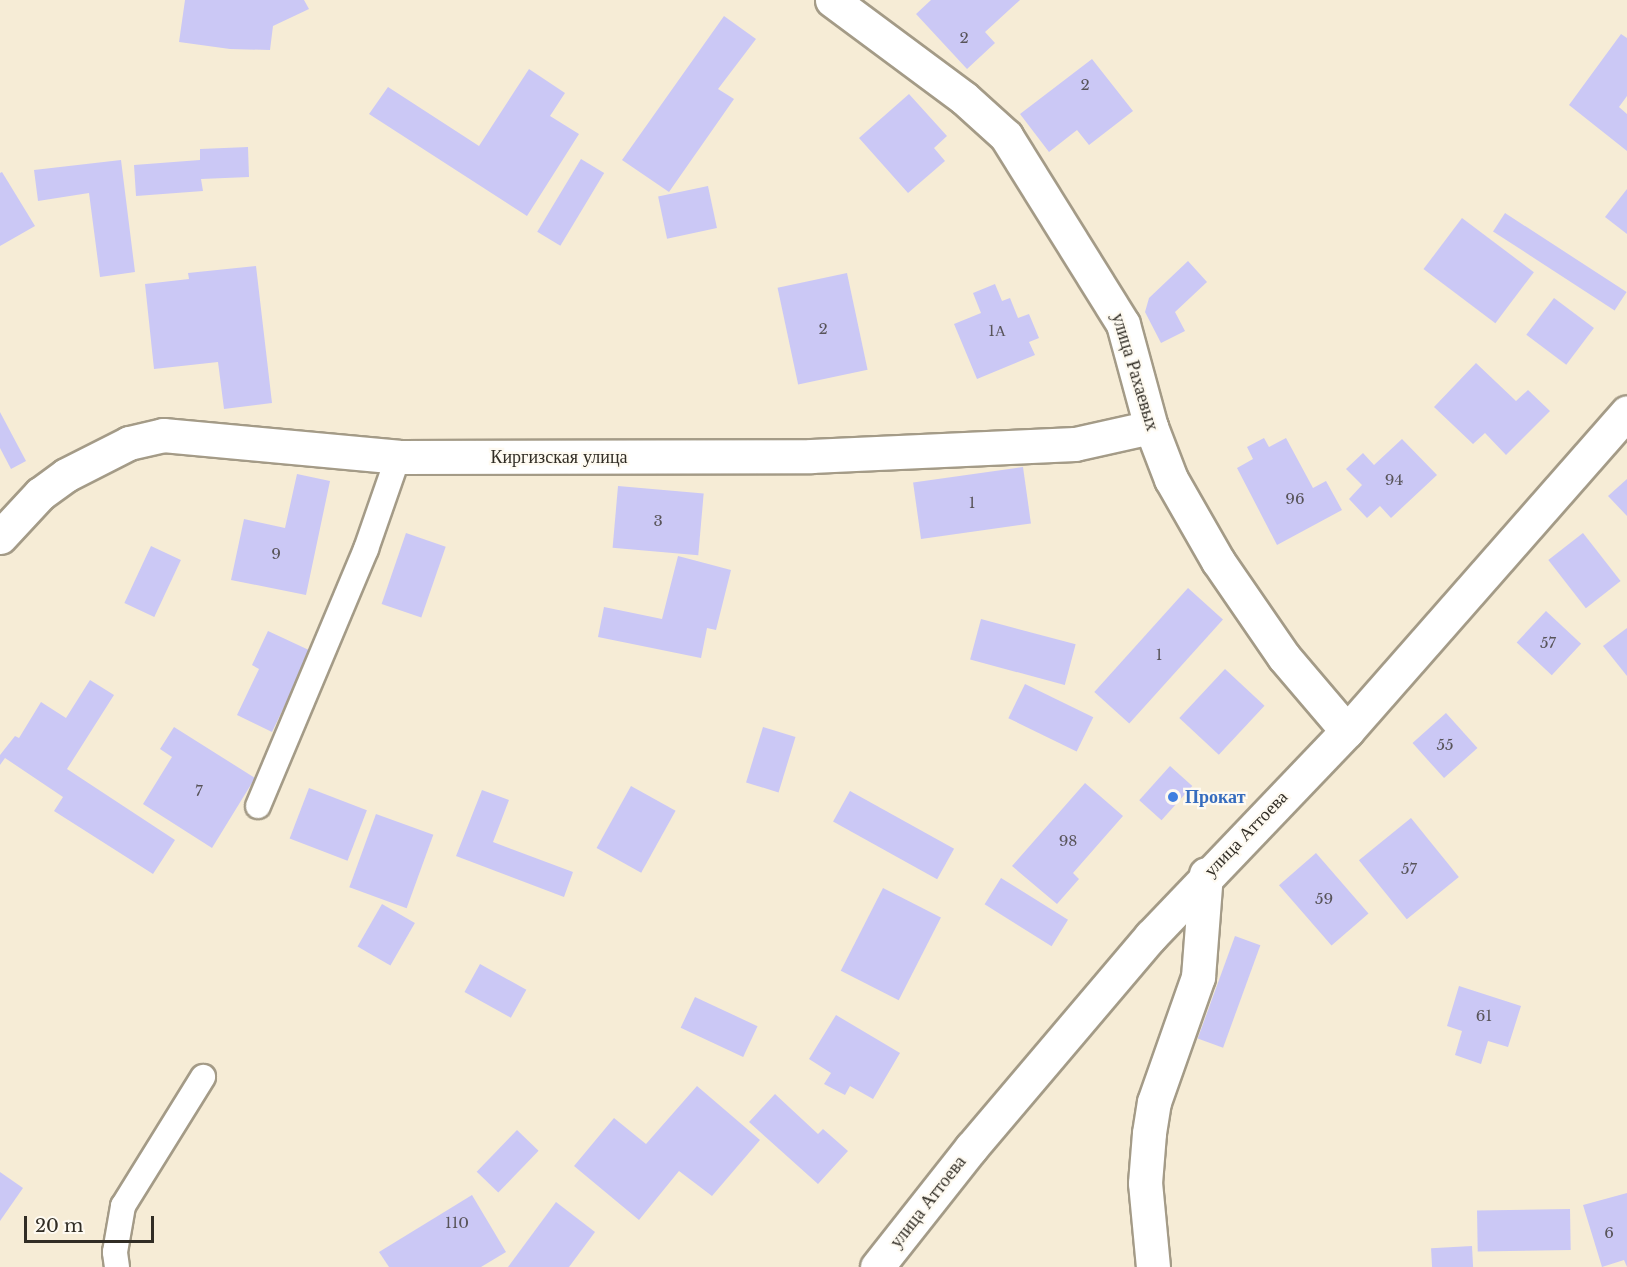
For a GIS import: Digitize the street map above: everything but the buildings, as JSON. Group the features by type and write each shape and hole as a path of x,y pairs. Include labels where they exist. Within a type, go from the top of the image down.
{"street":[{"name":"улица Рахаевых","path":"832,0 964,98 1006,136 1124,324 1151,427 1171,479 1218,561 1284,657 1347,731"},
{"name":"улица Аттоева","path":"877,1267 970,1148 1206,874 1347,731 1627,412"},
{"name":"Киргизская улица","path":"0,537 40,494 66,475 129,443 163,435 398,457 908,454 1075,444 1151,427"},
{"path":"1153,1267 1145,1183 1149,1133 1154,1102 1198,977 1206,874"}],"lane":[{"path":"258,806 353,582 398,457"},
{"path":"117,1267 115,1252 123,1206 203,1077"}],"place":[{"name":"Прокат","path":"1173,797"}]}
